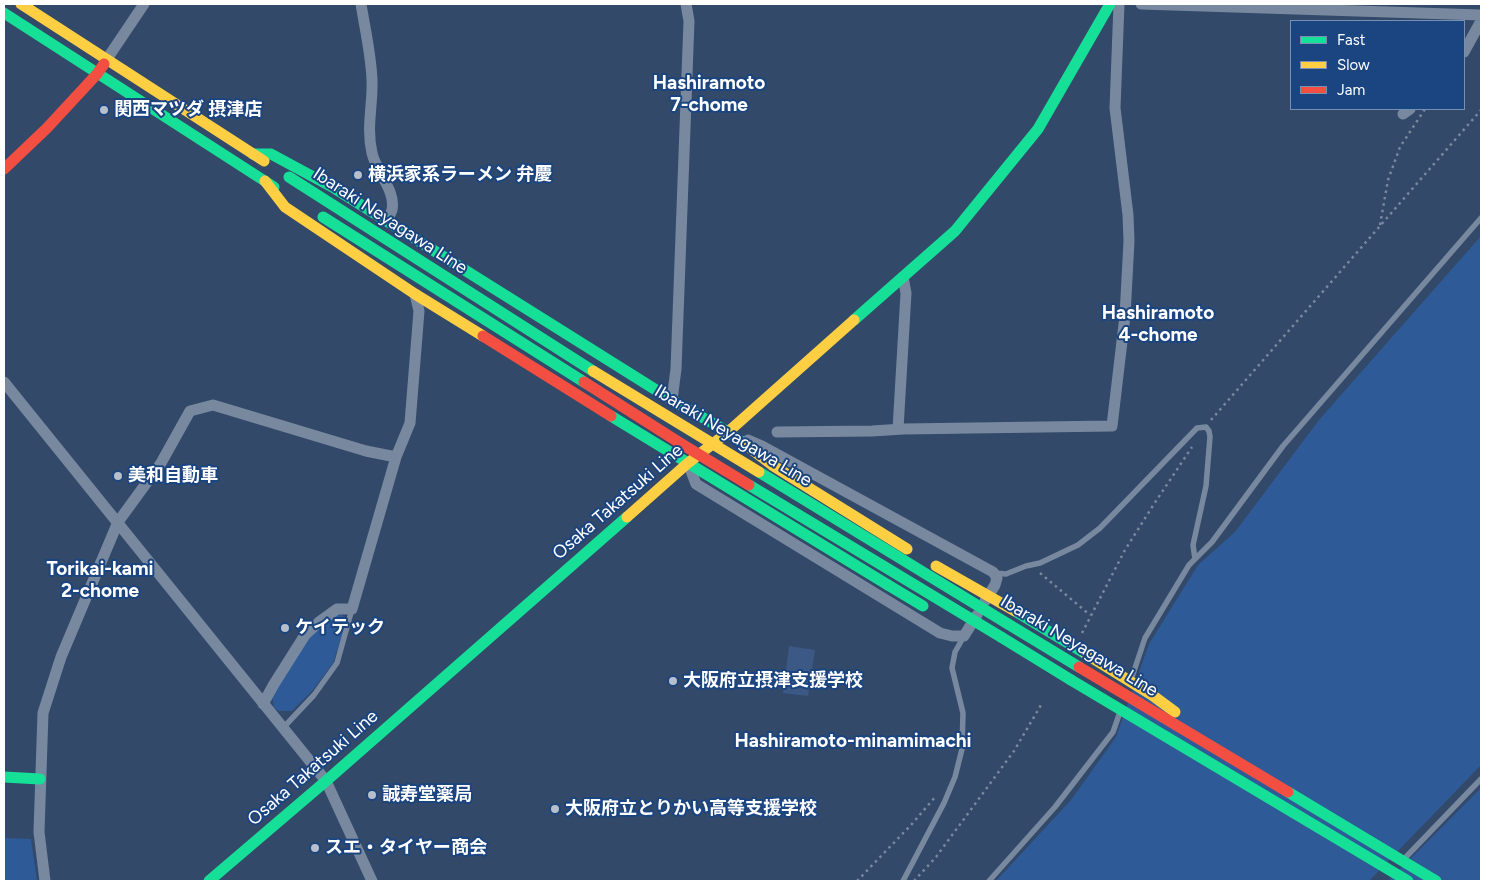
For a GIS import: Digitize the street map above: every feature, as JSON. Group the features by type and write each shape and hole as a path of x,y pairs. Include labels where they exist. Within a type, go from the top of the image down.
{"main road":[{"name":"Ibaraki Neyagawa Line","path":"21,4 593,371 1079,667 1436,881"},
{"name":"Osaka Takatsuki Line","path":"210,881 688,463 728,432 955,231 1038,129 1110,4"},
{"name":"Ibaraki Neyagawa Line","path":"4,13 290,197"},
{"path":"4,169 48,128 97,74 107,59"},
{"path":"254,154 271,154 334,188 386,220 672,400 728,432 772,465 915,554 1015,611 1152,695 1272,782"},
{"path":"265,181 285,207 415,294 688,463 930,609"},
{"name":"Ibaraki Neyagawa Line","path":"315,212 680,443 1408,881"},
{"path":"954,624 979,638"},
{"path":"1106,714 1130,728 1263,794"},
{"path":"4,777 40,779"}],"street":[{"path":"107,59 144,4"},
{"path":"361,4 372,81 369,119 372,155 392,201 392,211 386,220"},
{"path":"672,400 676,369 689,21 686,4"},
{"path":"777,432 1112,426 1125,316 1129,241 1126,191 1115,108 1119,4"},
{"path":"1142,4 1481,15"},
{"path":"1465,50 1481,21"},
{"path":"898,429 906,293 903,277"},
{"path":"263,704 304,635 337,609 352,609 396,457 410,423 419,311 415,294"},
{"path":"4,382 326,781 372,881"},
{"path":"45,881 39,832 43,713 61,657 118,522 161,462 190,411 213,405 366,451 396,457"},
{"path":"688,463 696,484 940,633 964,636 995,585 997,578 993,572 762,446 728,432"}],"lane":[{"path":"989,881 1055,806 1113,732 1145,638 1188,565 1212,542 1283,446 1481,218"},
{"path":"993,572 1006,574 1031,565 1040,564 1078,545 1100,528 1197,428 1206,427 1210,437 1206,486 1193,545 1195,559"},
{"path":"283,728 314,695 337,663 352,609"},
{"path":"903,881 944,803 955,777 960,758 963,713 952,668 955,652 964,636"},
{"path":"1389,874 1481,779"}],"path":[{"path":"1379,227 1388,180 1400,147 1424,110"},
{"path":"1215,414 1481,110"},
{"path":"1079,639 1125,550 1193,446"},
{"path":"1031,565 1090,615"},
{"path":"914,881 936,857 1014,751 1041,705"},
{"path":"857,881 939,793"}],"shaded area":[{"path":"1481,236 1481,765 1369,881 996,881 1071,800 1116,737 1149,644 1198,565 1235,532 1319,420"},
{"path":"337,614 341,614 345,618 345,626 333,663 313,690 292,711 279,711 274,708 272,694 304,642 325,622"},
{"path":"789,646 815,650 808,696 783,693"},
{"path":"1481,788 1481,881 1388,881"},
{"path":"4,838 31,839 37,881 4,881"}],"traffic: fast":[{"path":"854,320 955,231 1038,129 1110,4"},
{"path":"4,13 274,187"},
{"path":"253,154 271,154 334,188 672,400 728,432 746,445"},
{"path":"289,177 593,371"},
{"path":"323,217 584,382"},
{"path":"611,416 888,585"},
{"path":"759,472 1008,624"},
{"path":"749,485 1001,637"},
{"path":"209,881 627,517"},
{"path":"888,585 923,606"},
{"path":"1015,611 1086,654"},
{"path":"1008,624 1079,667"},
{"path":"1001,637 1071,680"},
{"path":"1071,680 1408,881"},
{"path":"4,777 40,779"},
{"path":"1288,792 1436,881"}],"traffic: slow":[{"path":"21,4 264,161"},
{"path":"265,181 285,207 415,294 483,336"},
{"path":"627,517 688,463 728,432 854,320"},
{"path":"593,371 759,472"},
{"path":"746,445 772,465 907,549"},
{"path":"936,566 1015,611"},
{"path":"1086,654 1152,695 1175,712"}],"traffic: jam":[{"path":"4,169 47,128 104,64"},
{"path":"483,336 611,416"},
{"path":"584,382 749,485"},
{"path":"1079,667 1288,792"}],"place":[{"name":"関西マツダ 摂津店","path":"104,110"},
{"name":"横浜家系ラーメン 弁慶","path":"358,175"},
{"name":"美和自動車","path":"118,476"},
{"name":"ケイテック","path":"285,628"},
{"name":"大阪府立摂津支援学校","path":"673,681"},
{"name":"誠寿堂薬局","path":"372,795"},
{"name":"大阪府立とりかい高等支援学校","path":"555,809"},
{"name":"スエ・タイヤー商会","path":"315,848"}],"district":[{"name":"Hashiramoto 7-chome","path":"709,94"},
{"name":"Hashiramoto 4-chome","path":"1158,324"},
{"name":"Torikai-kami 2-chome","path":"100,580"},
{"name":"Hashiramoto-minamimachi","path":"853,741"}]}
